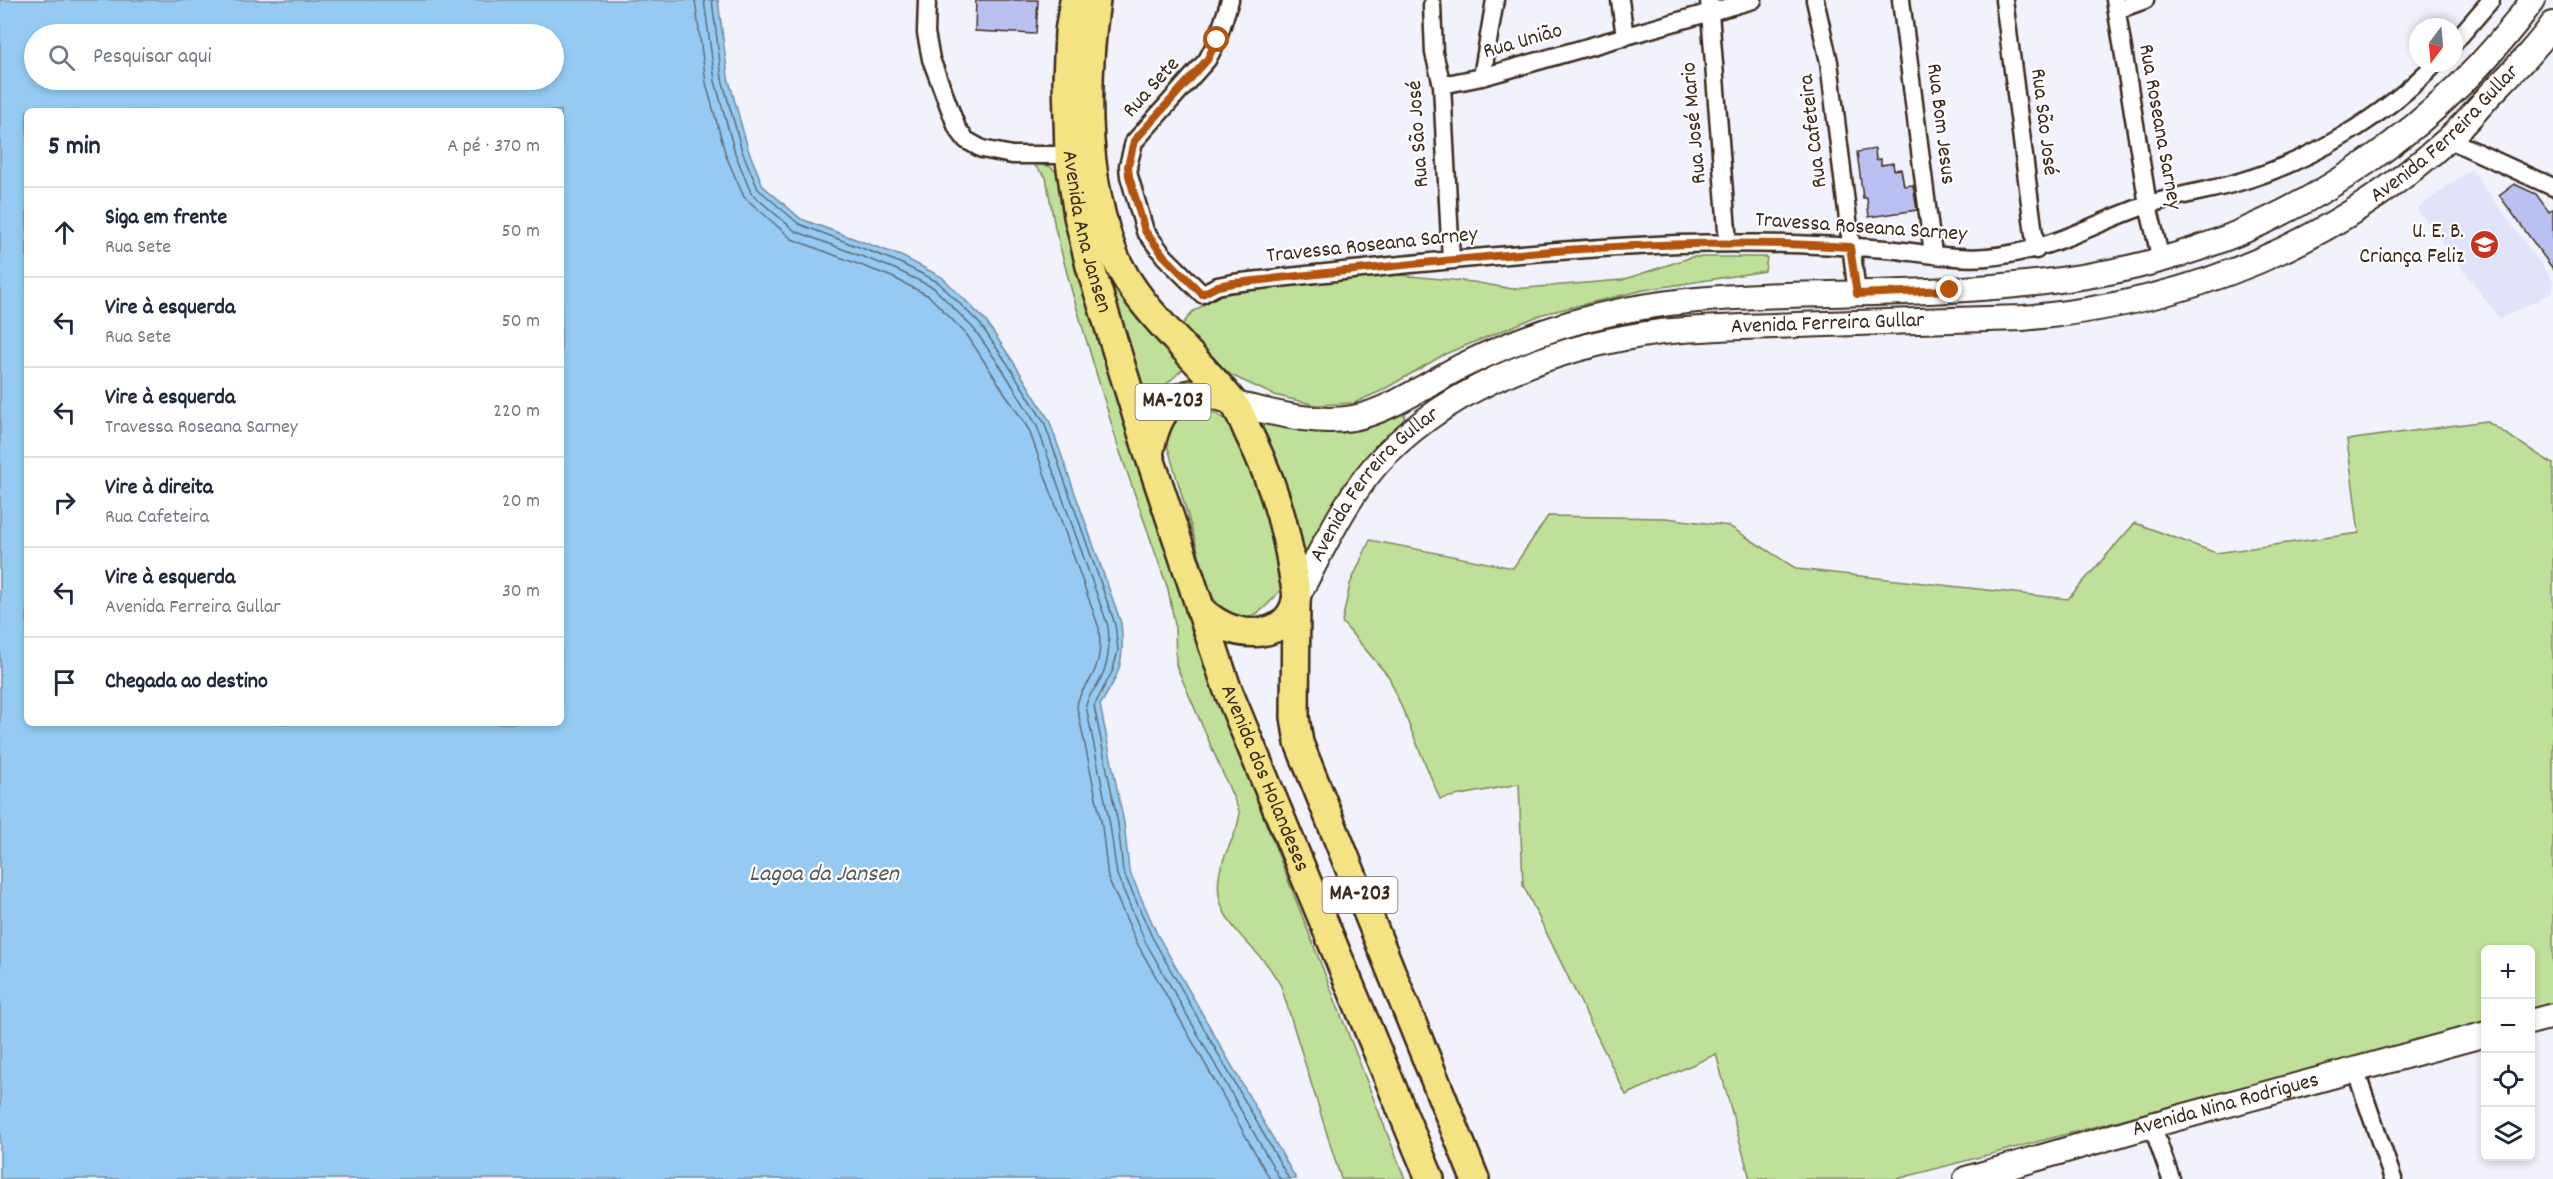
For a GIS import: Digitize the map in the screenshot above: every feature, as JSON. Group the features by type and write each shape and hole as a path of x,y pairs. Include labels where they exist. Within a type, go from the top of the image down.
{"main road":[{"name":"Avenida Ana Jansen","path":"1074,0 1066,80 1069,155 1078,216 1090,266 1149,455"},
{"name":"Avenida Ana Jansen","path":"1096,0 1089,90 1091,144 1097,201 1111,249 1138,294 1232,402"},
{"name":"Avenida Ferreira Gullar","path":"1232,402 1300,417 1325,419 1354,417 1382,408 1510,344 1585,319 1648,306 1693,301 1950,290 2022,284 2098,273 2161,260 2256,224 2294,206 2354,170 2396,141 2448,95 2488,55 2533,0"},
{"name":"Avenida Ferreira Gullar","path":"1296,599 1356,489 1384,456 1427,420 1516,369 1571,351 1651,334 1714,328 2071,314 2159,295 2221,276 2305,241 2338,222 2415,168 2448,140 2549,39"},
{"path":"1824,295 1827,324"},
{"name":"MA-203","path":"1200,609 1149,455 1158,421 1175,400 1201,392 1232,402 1267,470 1287,536 1296,599"},
{"path":"1200,609 1225,627 1236,631 1257,633 1267,631 1282,623 1292,612 1296,599"},
{"name":"Avenida dos Holandeses","path":"1296,599 1295,717 1299,743 1475,1179"},
{"name":"Avenida dos Holandeses","path":"1200,609 1227,688 1430,1179"},
{"path":"1342,965 1369,995 1445,1179"},
{"name":"Avenida Nina Rodrigues","path":"1966,1179 2152,1125 2481,1035"}],"street":[{"path":"927,0 926,33 931,59 957,128 966,140 982,149 1002,153 1069,155"},
{"name":"Rua Sete","path":"1202,294 1164,256 1145,231 1128,166 1134,141 1207,60 1217,40 1230,0"},
{"path":"1482,77 1496,0"},
{"path":"1620,0 1625,37"},
{"name":"Rua União","path":"1442,85 1482,77 1625,37 1709,7 1754,0"},
{"name":"Rua Cafeteira","path":"1815,0 1834,98 1857,294"},
{"name":"Rua Bom Jesus","path":"1901,0 1933,254"},
{"name":"Rua São José","path":"2004,0 2036,250"},
{"path":"2116,5 2145,0"},
{"path":"2463,33 2491,0"},
{"name":"Rua São José","path":"1432,5 1434,53 1442,85 1451,260"},
{"name":"Rua Roseana Sarney","path":"2116,5 2148,205 2161,260"},
{"name":"Rua José Mario","path":"1709,7 1728,243"},
{"name":"Travessa Roseana Sarney","path":"1202,294 1218,286 1233,283 1526,253 1728,243 1850,247 1984,257 2036,250 2148,205 2237,183 2299,162 2389,105 2426,72"},
{"path":"2448,140 2553,188"},
{"path":"2355,1069 2393,1179"},
{"path":"2152,1125 2171,1179"}],"shaded area":[{"name":"U. E. B. Criança Feliz","path":"2471,169 2553,281 2553,292 2500,319 2417,209"}],"green space":[{"path":"1033,164 1049,166 1060,175 1208,675 1405,1179 1341,1179 1281,986 1267,965 1235,929 1222,906 1219,878 1240,813 1176,665 1175,625 1168,589 1119,449 1072,292 1055,228 1046,177"},
{"path":"1692,257 1767,257 1765,271 1644,290 1543,314 1445,354 1381,391 1354,403 1316,405 1274,395 1231,375 1180,328 1192,312 1223,293 1388,274 1473,282 1513,289 1622,280"},
{"path":"1116,285 1185,367 1143,406 1109,302"},
{"path":"1205,407 1226,420 1254,474 1273,528 1281,589 1265,608 1251,616 1236,616 1227,612 1211,595 1166,441 1177,414 1187,409"},
{"path":"1405,411 1403,428 1307,559 1300,557 1254,418 1310,431 1346,430"},
{"path":"2486,421 2553,464 2553,1005 2535,1010 2535,945 2481,945 2481,1024 1897,1179 1750,1179 1716,1054 1626,1095 1523,885 1519,784 1440,799 1389,677 1342,622 1350,584 1370,540 1513,568 1548,516 1666,518 1729,526 1797,569 2068,599 2135,523 2216,553 2359,533 2347,440"}],"water":[{"name":"Lagoa da Jansen","path":"0,0 718,0 728,77 748,149 763,186 801,219 901,256 942,277 985,320 1049,420 1121,623 1120,666 1100,705 1124,823 1129,870 1157,934 1296,1179 0,1179"}],"building":[{"path":"976,0 1038,0 1036,34 975,31"},
{"path":"1875,149 1876,160 1881,159 1881,165 1893,163 1894,170 1901,169 1904,186 1913,185 1917,210 1869,217 1867,198 1863,198 1857,152"},
{"path":"2514,184 2536,194 2549,212 2553,209 2553,269 2499,195"}],"place":[{"name":"U. E. B. Criança Feliz","path":"2485,245"}],"route":[{"path":"1217,40 1207,60 1134,141 1128,166 1145,231 1153,244 1202,294 1218,286 1233,283 1503,255 1728,243 1850,247 1857,294 1950,290"}]}
